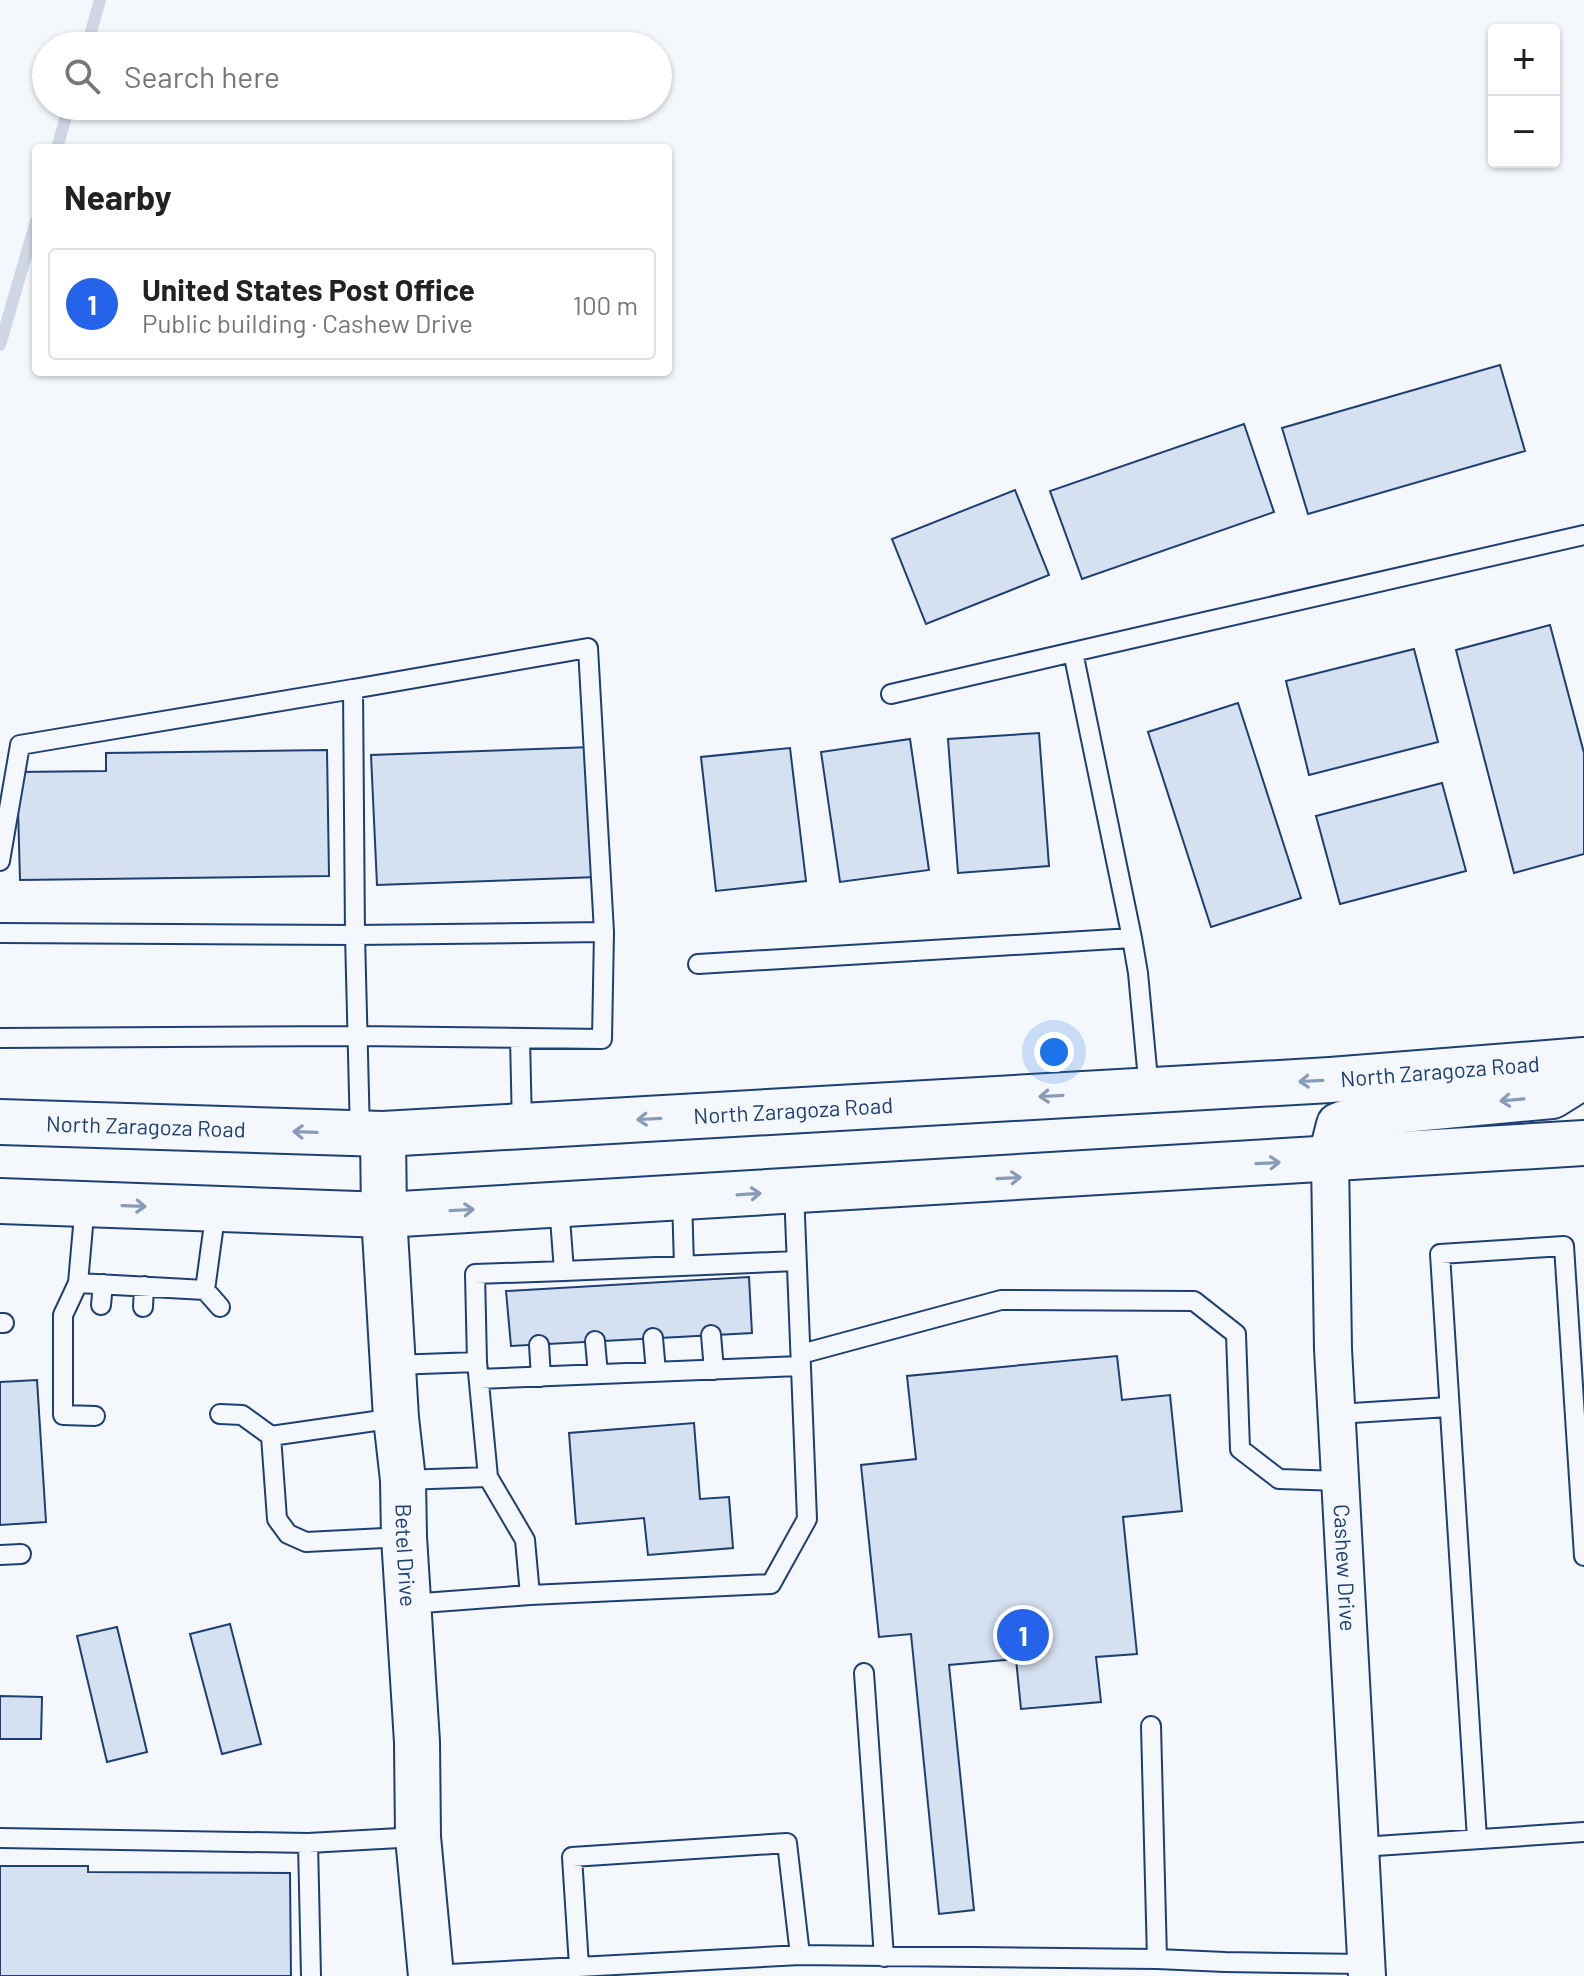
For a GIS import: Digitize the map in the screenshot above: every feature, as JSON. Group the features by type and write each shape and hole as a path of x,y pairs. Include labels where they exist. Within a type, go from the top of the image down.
{"main road":[{"name":"North Zaragoza Road","path":"0,1122 371,1134 1330,1080 1584,1060"},
{"path":"1330,1160 1339,1125 1371,1113 1552,1096 1584,1076"},
{"name":"Betel Drive","path":"371,1134 384,1215 396,1418 403,1480 417,1742 418,1837 431,1976"},
{"path":"0,1201 384,1215 1584,1143"}],"street":[{"name":"Cashew Drive","path":"1330,1160 1333,1349 1367,1970"}],"lane":[{"path":"891,694 1584,535"},
{"path":"0,861 20,745 588,648 604,932 602,1039 357,1036 0,1038"},
{"path":"1073,652 1132,938 1149,1090"},
{"path":"353,689 357,1036 371,1134"},
{"path":"0,933 355,935 604,932"},
{"path":"698,964 1132,938"},
{"path":"520,1038 522,1127"},
{"path":"408,1604 771,1584 807,1519 794,1191"},
{"path":"682,1198 684,1266"},
{"path":"85,1204 78,1283 63,1315 63,1415 95,1416"},
{"path":"559,1205 564,1271"},
{"path":"216,1209 205,1290 220,1307"},
{"path":"1477,1839 1440,1254 1564,1246 1584,1556"},
{"path":"530,1595 525,1540 488,1477 478,1370 475,1274 535,1281 564,1271 593,1278 650,1275 684,1266 706,1272 796,1261"},
{"path":"78,1283 144,1286 185,1298 205,1290"},
{"path":"101,1305 103,1284"},
{"path":"143,1307 144,1286"},
{"path":"393,1365 541,1377 714,1370 801,1360 1001,1300 1194,1301 1236,1334 1240,1449 1279,1479 1341,1481"},
{"path":"711,1335 714,1370"},
{"path":"653,1338 656,1372"},
{"path":"595,1341 598,1374"},
{"path":"539,1345 541,1377"},
{"path":"1337,1414 1448,1407"},
{"path":"220,1414 242,1415 271,1436 396,1418"},
{"path":"271,1436 277,1519 288,1534 306,1542 404,1537"},
{"path":"403,1480 488,1477"},
{"path":"0,1555 21,1554"},
{"path":"864,1673 884,1957"},
{"path":"1151,1726 1157,1959"},
{"path":"1361,1847 1584,1832"},
{"path":"0,1838 308,1843 418,1837"},
{"path":"308,1843 311,1976"},
{"path":"579,1966 572,1857 787,1843 800,1955"},
{"path":"431,1976 800,1955 1157,1959 1367,1970"}],"building":[{"path":"1500,365 1525,451 1308,514 1282,428"},
{"path":"1244,424 1274,512 1082,579 1050,491"},
{"path":"1015,490 1049,575 926,624 892,539"},
{"path":"1550,625 1584,753 1584,854 1514,873 1456,650"},
{"path":"1414,649 1438,742 1309,775 1286,681"},
{"path":"1238,703 1301,898 1211,927 1148,732"},
{"path":"1039,733 1049,866 958,873 948,739"},
{"path":"910,739 929,870 840,882 821,752"},
{"path":"592,747 597,877 377,885 371,755"},
{"path":"790,748 806,881 716,891 701,757"},
{"path":"327,750 329,876 20,880 17,772 106,771 106,753"},
{"path":"1442,783 1466,871 1340,904 1316,816"},
{"path":"749,1277 752,1333 511,1346 506,1291"},
{"path":"1117,1356 1122,1400 1170,1395 1182,1511 1123,1517 1137,1654 1096,1657 1101,1702 1021,1709 1016,1659 949,1665 974,1910 939,1914 911,1634 879,1637 861,1465 916,1459 907,1376"},
{"path":"37,1380 46,1522 0,1525 0,1382"},
{"path":"694,1423 700,1499 729,1497 733,1548 648,1555 644,1518 576,1524 569,1433"},
{"path":"230,1624 261,1744 222,1754 190,1634"},
{"path":"117,1627 147,1752 107,1762 77,1636"},
{"path":"0,1696 42,1697 41,1739 0,1739"},
{"path":"0,1866 88,1866 88,1872 290,1873 291,1976 0,1976"}],"waterway":[{"path":"91,32 100,0"},
{"path":"58,144 65,120"},
{"path":"0,345 32,235"}],"place":[{"name":"United States Post Office","path":"1023,1635"}]}
